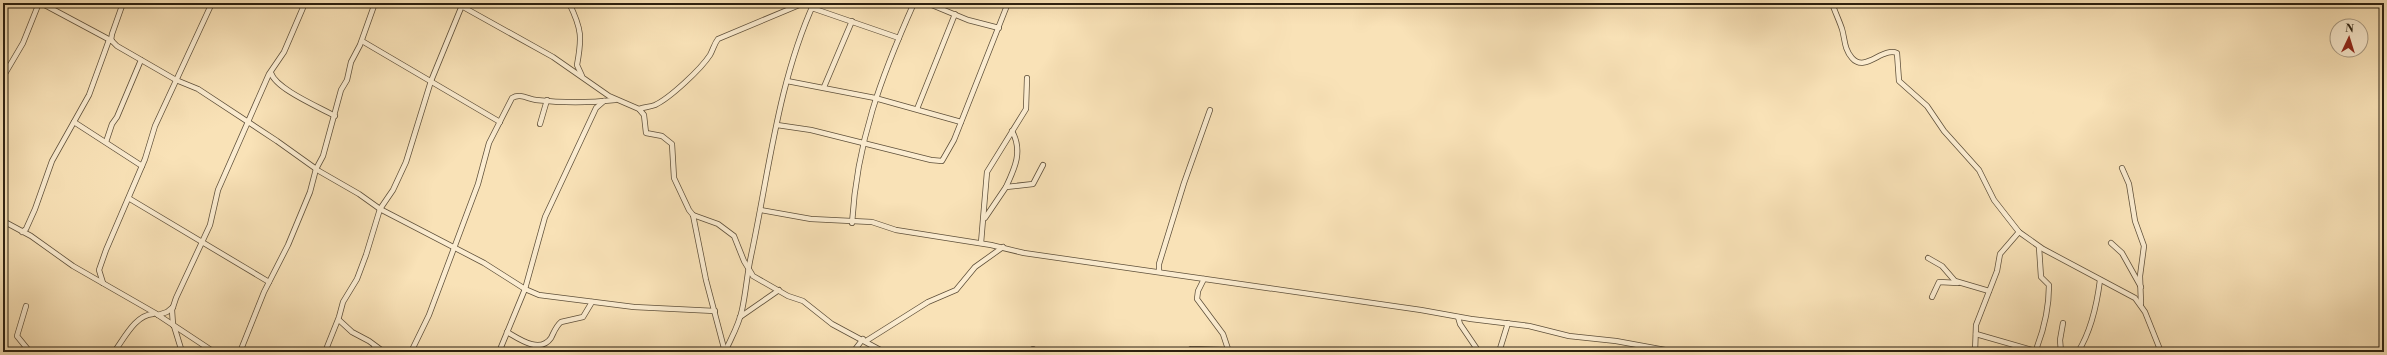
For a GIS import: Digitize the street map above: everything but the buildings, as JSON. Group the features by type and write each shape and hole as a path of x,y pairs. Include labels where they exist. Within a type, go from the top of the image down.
{"street":[{"path":"3,77 23,43 40,3 111,41 176,80 198,89 316,169 380,209 454,246 525,289 545,297 634,307 715,311"},
{"path":"22,232 26,229 35,209 52,162 96,78 111,41 123,3"},
{"path":"103,283 100,276 100,268 106,250 130,199 149,150 155,126 212,3"},
{"path":"182,352 173,325 173,307 201,241 210,225 218,190 271,72 284,52 305,3"},
{"path":"240,352 269,282 310,192 316,169 322,160 350,62 362,41 375,3"},
{"path":"456,3 553,57 616,99 640,108 655,104 669,95 703,64 711,54 712,46 718,39 804,3"},
{"path":"569,3 575,15 581,41 577,65 586,80"},
{"path":"852,222 859,157 862,143 875,98 914,3"},
{"path":"926,3 999,28"},
{"path":"777,125 811,130 939,162 945,159 1008,3"},
{"path":"1832,3 1842,28 1845,46 1851,57 1861,63 1892,52 1897,53 1899,81 1927,106 1944,131 1970,158 1983,176 1994,200 2019,232 2039,247 2100,280 2118,287 2141,304"},
{"path":"325,352 338,320 343,302 357,279 380,209 393,190 406,162 431,81 462,5"},
{"path":"725,352 740,317 748,270 787,81 801,30 813,5 899,38"},
{"path":"917,109 955,14"},
{"path":"824,87 852,21"},
{"path":"362,41 500,122"},
{"path":"106,142 112,124 117,117 141,60"},
{"path":"271,72 274,79 288,90 335,116"},
{"path":"981,243 987,172 1026,109 1027,78"},
{"path":"787,81 875,98 961,122"},
{"path":"411,352 429,315 478,184 489,143 514,97 547,100 604,101 616,99"},
{"path":"540,124 547,100"},
{"path":"500,352 525,289 545,217 596,108 604,101"},
{"path":"640,108 644,115 646,133 662,136 672,144 676,186 694,215 706,280 725,352"},
{"path":"1159,271 1159,264 1184,183 1210,110"},
{"path":"74,122 142,166"},
{"path":"984,220 1006,187 1012,175 1018,154 1017,140 1012,131"},
{"path":"1006,187 1033,184 1043,165"},
{"path":"2122,168 2129,184 2135,221 2144,246 2140,287 2141,304 2161,352"},
{"path":"130,199 269,282"},
{"path":"761,210 811,219 872,222 904,231 981,243 1036,254 1159,271 1458,317 1529,326 1569,336 1616,341 1676,352"},
{"path":"694,215 718,224 734,236 748,270 758,279 803,301 832,324 884,352"},
{"path":"3,221 33,237 73,266 157,314 214,352"},
{"path":"1975,352 1976,325 1997,271 2002,249 2019,232"},
{"path":"2111,243 2122,253 2140,287"},
{"path":"853,352 864,340 924,305 956,290 975,267 1003,247"},
{"path":"2039,247 2041,277 2049,286 2047,320 2037,347 2039,352"},
{"path":"1928,258 1942,266 1959,283"},
{"path":"3,274 3,293"},
{"path":"1191,350 1229,351 1223,334 1197,298 1198,291 1204,279"},
{"path":"2078,352 2083,345 2096,305 2100,280"},
{"path":"1932,297 1939,282 1959,283 1989,291"},
{"path":"740,317 779,290"},
{"path":"507,332 527,343 540,345 548,341 561,322 582,317 592,302"},
{"path":"26,306 17,336 30,352"},
{"path":"114,352 140,318 146,314 167,312 173,307"},
{"path":"1458,317 1460,324 1479,352"},
{"path":"338,320 352,332 384,352"},
{"path":"1499,352 1508,323"},
{"path":"2061,352 2060,340 2063,323"},
{"path":"1976,334 2039,352"},
{"path":"372,352 375,346"}]}
